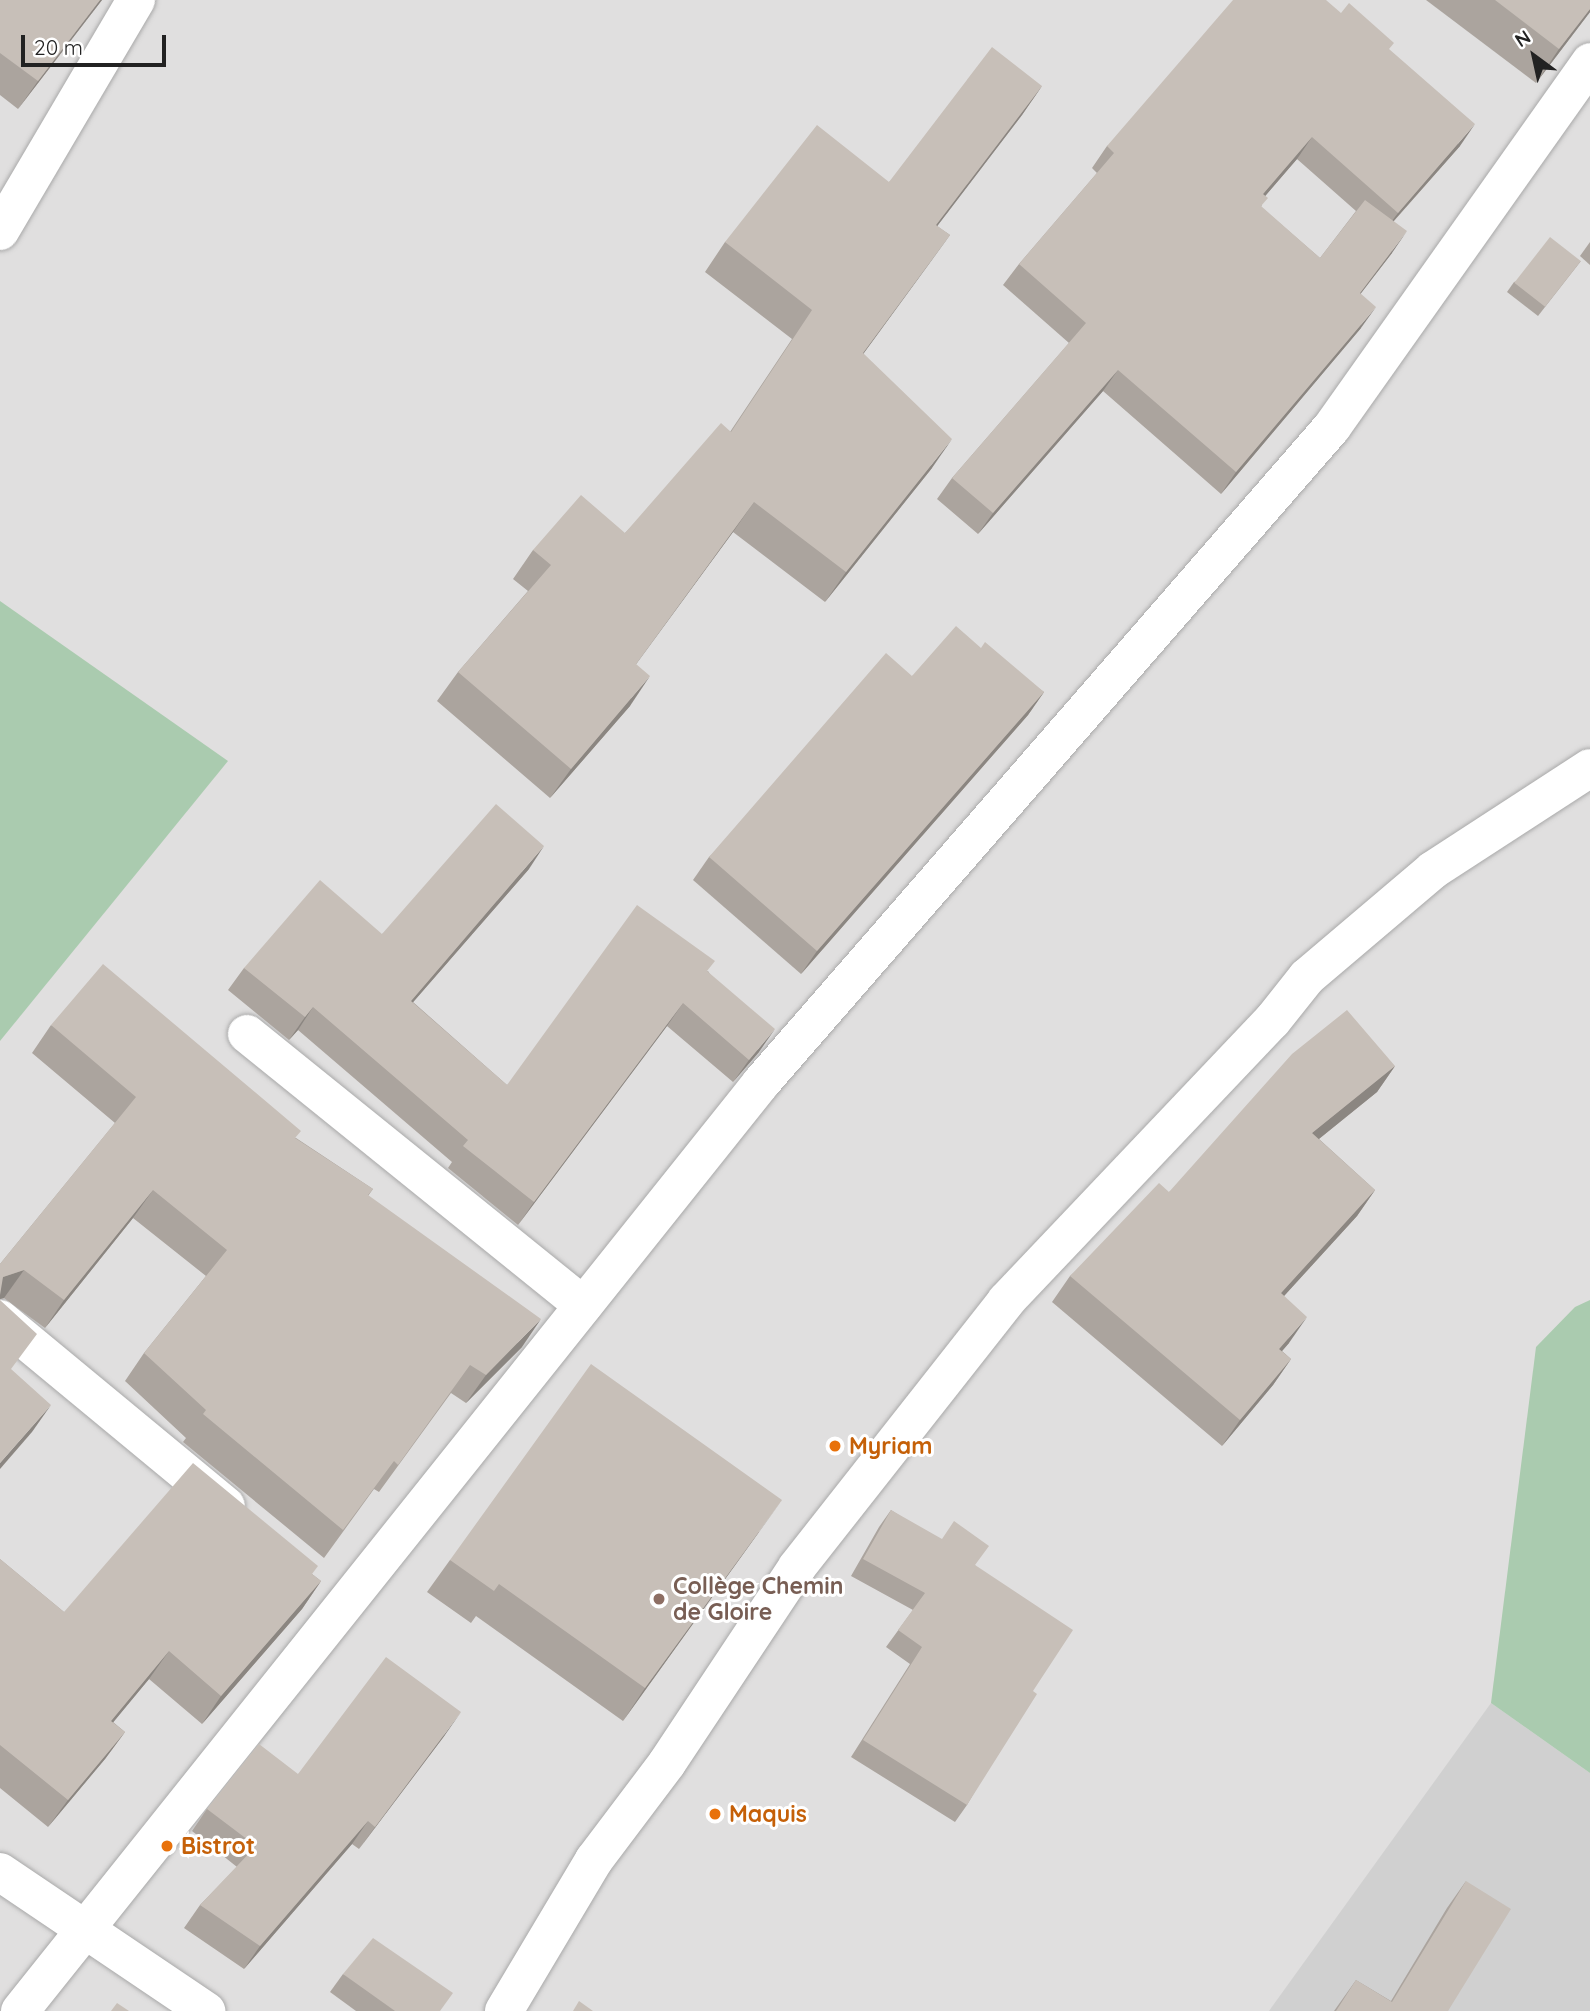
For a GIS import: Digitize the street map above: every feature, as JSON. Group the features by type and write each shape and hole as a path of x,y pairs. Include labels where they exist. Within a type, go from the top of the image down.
{"street":[{"path":"0,231 136,0"},
{"path":"20,2011 333,1594 583,1305 761,1083 1332,427 1590,62"},
{"path":"504,2011 594,1860 667,1763 797,1567 1006,1301 1272,1021 1307,977 1433,870 1590,768"},
{"path":"247,1034 583,1305"},
{"path":"0,1319 258,1532"},
{"path":"0,1872 206,2011"}],"shaded area":[{"path":"0,0 1590,0 1590,2011 0,2011"},
{"path":"1491,1703 1590,1773 1590,2011 1269,2011"}],"green space":[{"path":"0,601 228,761 0,1041"},
{"path":"1590,1300 1590,1773 1491,1703 1536,1347 1575,1307"}],"building":[{"path":"0,0 100,0 38,81 0,53"},
{"path":"1233,0 1326,0 1341,13 1349,3 1394,43 1389,49 1475,124 1398,213 1312,137 1263,194 1268,198 1261,206 1320,258 1365,200 1407,231 1360,293 1376,307 1236,472 1118,370 993,513 952,478 1086,323 1019,264 1114,153 1107,146"},
{"path":"1495,0 1590,0 1590,9 1559,49"},
{"path":"992,47 1042,86 936,225 950,235 863,353 952,439 846,572 754,502 636,664 650,676 571,769 458,672 551,565 533,550 581,495 625,533 721,423 731,432 812,310 725,242 817,125 889,182"},
{"path":"1550,237 1581,261 1545,307 1514,283"},
{"path":"956,626 981,648 985,642 1044,692 817,951 709,857 886,653 912,676"},
{"path":"496,804 544,846 411,1001 507,1085 637,905 715,961 707,971 775,1029 749,1060 683,1003 534,1202 463,1146 468,1140 313,1007 305,1017 244,968 320,880 382,934"},
{"path":"103,964 301,1131 295,1138 373,1189 368,1195 541,1319 486,1375 470,1365 398,1465 394,1461 343,1530 203,1414 206,1410 144,1353 227,1250 153,1190 64,1300 24,1270 3,1277 0,1295 0,1264 136,1097 51,1025"},
{"path":"1347,1010 1395,1066 1312,1133 1375,1190 1281,1293 1307,1317 1279,1349 1291,1359 1240,1420 1070,1276 1159,1183 1169,1192 1292,1054"},
{"path":"0,1300 37,1334 11,1369 51,1405 0,1463"},
{"path":"591,1364 782,1500 645,1688 499,1584 494,1591 450,1560"},
{"path":"193,1463 318,1566 312,1574 321,1581 221,1696 169,1651 111,1721 125,1732 68,1800 0,1745 0,1559 64,1612"},
{"path":"891,1510 942,1539 954,1521 989,1546 975,1565 1073,1630 1033,1691 1037,1694 967,1805 863,1740 922,1647 898,1630 925,1593 863,1559"},
{"path":"386,1657 461,1712 375,1827 368,1821 260,1946 200,1905 256,1846 207,1809 259,1744 298,1774"},
{"path":"1466,1881 1511,1909 1448,2011 1336,2011 1356,1980 1392,2002"},
{"path":"373,1938 453,1993 440,2011 395,2011 343,1974"},
{"path":"579,2001 593,2011 573,2011"},
{"path":"117,2003 129,2011 111,2011"}],"place":[{"name":"Myriam","path":"835,1446"},
{"name":"Collège Chemin de Gloire","path":"659,1599"},
{"name":"Maquis","path":"715,1814"},
{"name":"Bistrot","path":"167,1846"}]}
